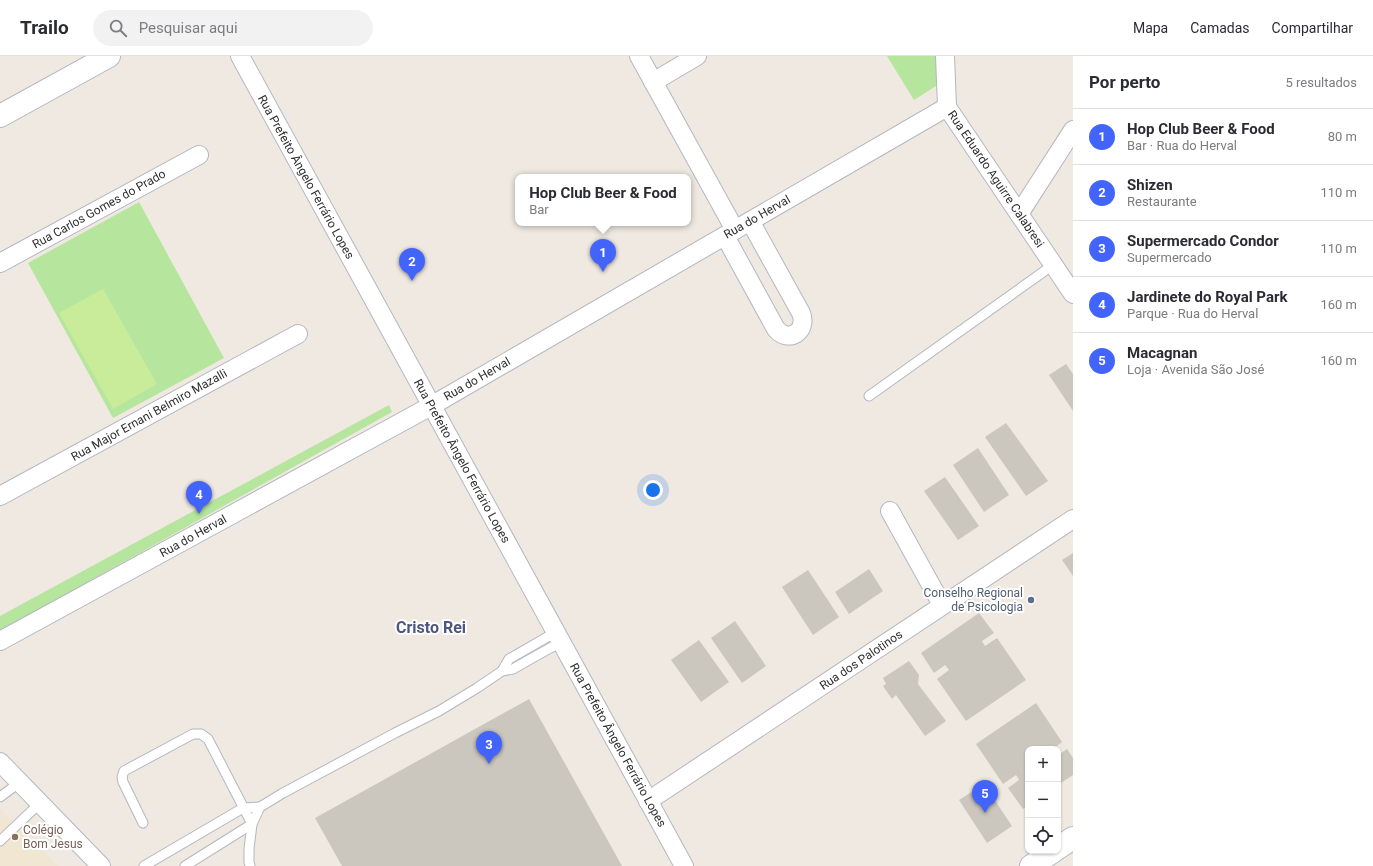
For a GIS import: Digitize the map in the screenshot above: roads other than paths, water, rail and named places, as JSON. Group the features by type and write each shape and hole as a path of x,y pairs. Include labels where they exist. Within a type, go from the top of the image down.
{"street":[{"path":"0,116 109,56"},
{"name":"Rua Prefeito Ângelo Ferrário Lopes","path":"240,56 684,866"},
{"path":"639,56 736,229 776,329 780,334 785,336 790,336 798,332 803,322 801,313 736,229"},
{"path":"653,82 697,56"},
{"name":"Rua Eduardo Aguirre Calabresi","path":"945,56 947,106 1073,294"},
{"name":"Rua do Herval","path":"0,641 431,406 947,106"},
{"path":"1019,214 1073,130"},
{"name":"Rua Carlos Gomes do Prado","path":"0,263 199,155"},
{"name":"Rua Major Ernani Belmiro Mazalli","path":"0,496 298,334"},
{"path":"890,511 942,606"},
{"name":"Rua dos Palotinos","path":"648,801 1073,519"},
{"path":"0,762 101,866"},
{"path":"1061,846 1073,838"},
{"path":"1031,866 1049,854"}],"lane":[{"path":"870,396 1053,265"},
{"path":"144,866 244,808 260,807 283,793 439,711 502,671 513,669 558,637"},
{"path":"143,824 122,782 124,771 193,734 201,734 208,739 252,824"},
{"path":"0,797 20,782"},
{"path":"0,842 40,804"},
{"path":"250,866 249,848 252,824 260,807"},
{"path":"185,866 252,824"}],"place":[{"name":"Hop Club Beer & Food","path":"603,272"},
{"name":"Shizen","path":"412,281"},
{"name":"Jardinete do Royal Park","path":"199,514"},
{"name":"Conselho Regional de Psicologia","path":"1031,600"},
{"name":"Supermercado Condor","path":"489,764"},
{"name":"Macagnan","path":"985,813"},
{"name":"Colégio Bom Jesus","path":"15,837"}],"district":[{"name":"Cristo Rei","path":"431,627"}]}
